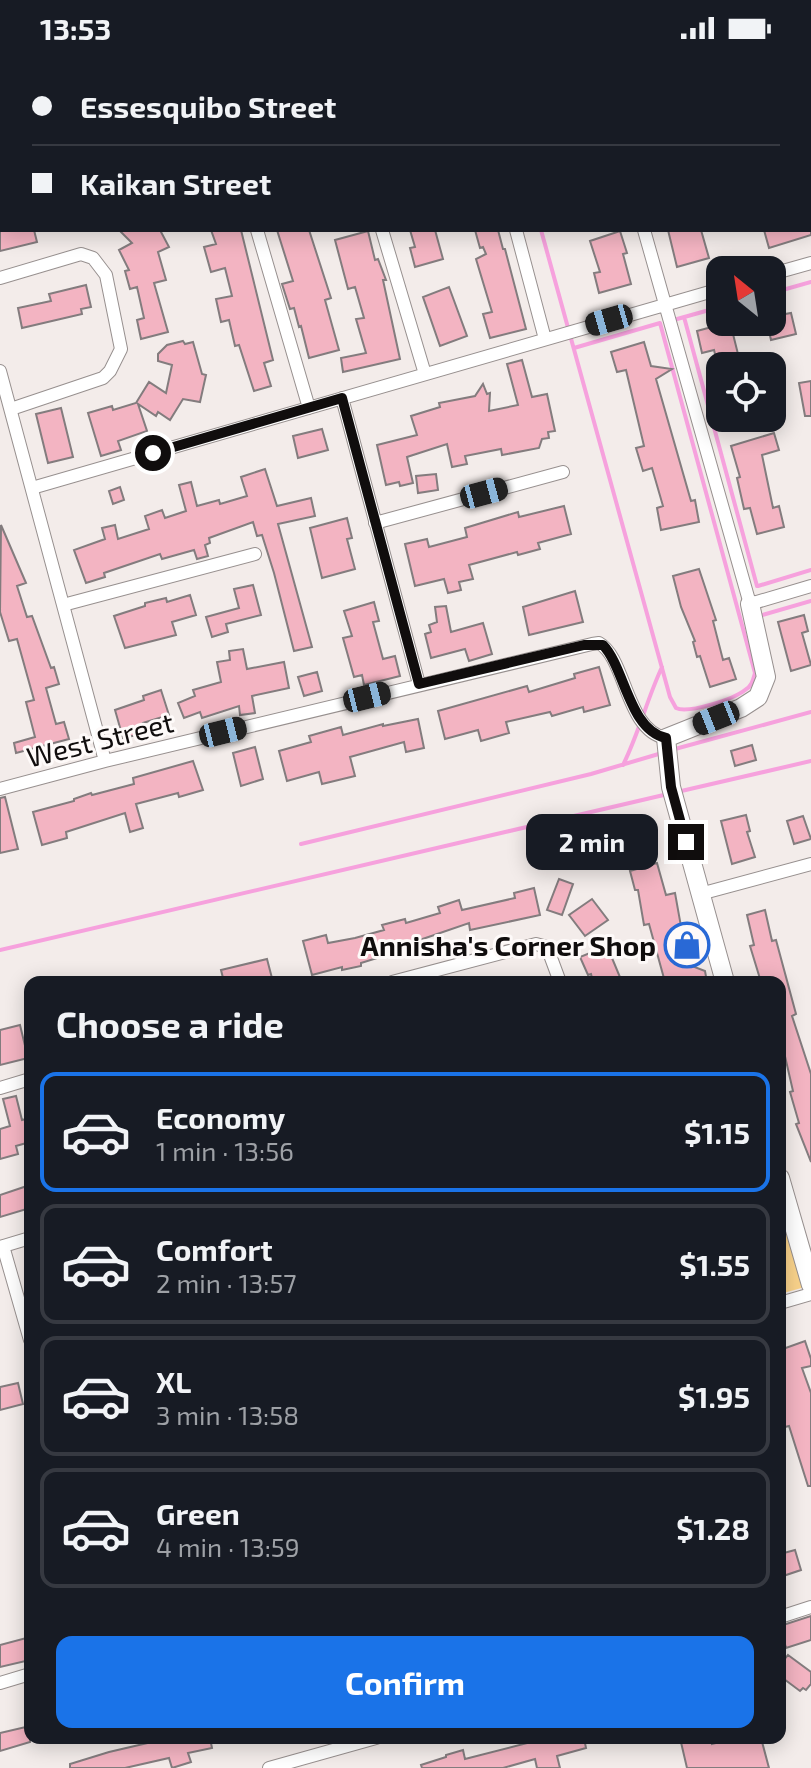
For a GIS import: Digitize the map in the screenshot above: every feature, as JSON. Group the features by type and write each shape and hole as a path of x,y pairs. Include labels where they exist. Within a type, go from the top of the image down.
{"street":[{"path":"258,232 309,408"},
{"path":"383,232 425,374"},
{"path":"517,232 550,337"},
{"path":"645,232 750,604 766,677 758,697 741,708 657,734 723,976"},
{"path":"0,278 81,254 93,258 106,275 121,349 116,362 103,378 11,409"},
{"path":"786,270 811,263"},
{"path":"32,488 706,293"},
{"path":"0,371 105,761"},
{"path":"342,398 419,684"},
{"path":"375,523 563,472"},
{"path":"63,605 255,554"},
{"path":"750,604 811,586"},
{"name":"West Street","path":"0,789 419,684 599,643 607,649 637,712 657,734"},
{"path":"700,894 811,864"},
{"path":"415,976 536,944 547,947 558,976"},
{"path":"0,1088 24,1081"},
{"path":"786,1202 811,1285"},
{"path":"24,1240 2,1247 24,1320"},
{"path":"786,1301 811,1294"},
{"path":"786,1615 811,1607"},
{"path":"0,1683 24,1676"},
{"path":"269,1768 355,1744"}],"shaded area":[{"path":"786,1218 805,1287 786,1292"}],"building":[{"path":"0,232 34,232 37,242 0,251"},
{"path":"121,232 161,232 169,247 158,252 166,280 154,283 168,332 141,339 137,320 144,318 137,287 130,289 125,271 129,270 119,250 132,243"},
{"path":"212,232 241,232 273,360 264,363 271,386 254,391 239,345 235,346 229,320 221,322 216,299 232,296 225,268 211,272 204,247 216,244"},
{"path":"278,232 310,232 331,298 325,300 339,350 309,358 301,326 294,308 290,309 282,284 293,281"},
{"path":"368,232 375,260 378,259 386,280 383,280 400,359 343,372 341,358 366,353 356,319 364,318 355,287 348,289 335,240"},
{"path":"411,232 436,232 443,259 415,267 410,248 415,247"},
{"path":"476,232 499,232 526,329 490,338 483,314 492,312 476,259 486,254 483,247 480,248"},
{"path":"620,232 631,284 599,293 594,273 600,272 590,241"},
{"path":"668,232 702,232 708,256 677,267"},
{"path":"765,232 811,232 811,235 769,248"},
{"path":"86,285 91,307 81,309 82,314 22,328 18,308 51,301 49,294"},
{"path":"449,287 467,336 440,346 423,297"},
{"path":"791,313 796,334 771,340 770,336 786,336 786,314"},
{"path":"706,329 706,336 734,336 738,352 714,350 702,353 697,331"},
{"path":"183,341 185,344 193,342 202,374 206,375 200,402 183,399 170,420 158,412 156,416 138,404 147,431 118,441 121,450 101,456 88,413 136,403 149,382 166,393 172,365 158,361 158,354 167,345"},
{"path":"644,342 651,366 672,369 656,379 691,501 695,500 699,522 661,530 657,508 663,506 652,468 643,471 636,448 644,446 626,370 617,372 611,352"},
{"path":"522,360 532,397 547,394 555,431 548,432 549,438 542,439 539,448 502,455 501,449 465,456 467,464 452,467 447,444 407,457 413,483 386,485 377,445 417,435 411,416 440,407 439,403 475,396 483,384 487,394 490,393 489,411 518,405 507,364"},
{"path":"811,381 811,416 805,416 799,383"},
{"path":"61,408 73,457 48,463 36,414"},
{"path":"322,429 328,450 298,458 293,436"},
{"path":"774,433 779,450 762,455 773,508 779,506 784,527 757,534 750,508 744,509 737,478 740,477 731,446"},
{"path":"265,469 277,506 311,498 315,516 278,524 312,647 294,651 262,535 257,536 253,522 209,538 210,543 205,545 208,556 197,559 194,550 162,559 160,554 104,573 105,577 86,583 74,550 105,539 102,528 115,525 118,539 149,529 145,516 162,510 165,518 186,511 179,485 191,482 197,506 219,500 220,504 247,496 241,477"},
{"path":"436,474 438,490 418,493 416,476"},
{"path":"120,487 124,500 113,504 109,491"},
{"path":"564,506 571,534 538,543 540,549 469,565 473,579 459,582 461,590 448,593 444,579 415,586 405,544 427,539 429,547 467,537 465,528 518,512 519,517"},
{"path":"347,518 352,538 347,539 355,569 322,578 310,528"},
{"path":"1,525 26,583 17,586 27,617 32,616 59,684 46,688 56,724 64,722 69,739 16,753 14,743 35,737 26,702 34,700 17,639 9,641 0,612"},
{"path":"699,569 716,620 713,621 723,660 729,658 736,679 710,687 700,656 697,657 695,641 673,576"},
{"path":"253,585 261,615 226,624 228,632 212,637 206,617 239,608 234,589"},
{"path":"575,591 583,622 529,635 523,607"},
{"path":"190,595 196,615 172,622 176,635 125,648 114,616 145,606 145,603 166,598 167,602"},
{"path":"374,602 379,621 373,622 383,659 395,656 400,676 364,685 362,675 354,677 343,638 352,636 344,611"},
{"path":"446,606 451,632 483,623 492,654 469,661 465,649 431,658 425,634 431,632 429,625 437,622 435,607"},
{"path":"804,615 808,631 802,633 811,665 791,671 778,622"},
{"path":"243,649 247,669 284,662 289,688 252,696 255,713 240,715 239,706 202,718 200,712 184,718 178,703 195,696 193,690 221,682 217,662 230,660 229,651"},
{"path":"599,667 610,705 584,712 583,707 552,716 550,712 506,722 509,733 481,741 478,730 445,739 438,711 527,686 529,692"},
{"path":"317,672 322,691 304,696 298,677"},
{"path":"161,690 169,715 143,723 146,733 123,738 115,710"},
{"path":"418,719 424,748 406,752 404,742 350,757 355,776 322,784 319,772 287,781 279,751 311,742 309,736 341,727 343,735 383,724"},
{"path":"752,745 756,760 735,766 731,751"},
{"path":"255,747 263,779 241,786 233,753"},
{"path":"193,761 203,790 136,804 143,828 130,832 125,813 66,832 67,838 42,845 33,812 91,793 134,784 133,778"},
{"path":"5,797 18,849 0,853 0,798"},
{"path":"746,815 750,831 747,832 755,857 732,864 721,821"},
{"path":"803,816 811,839 794,844 787,821"},
{"path":"657,863 666,895 675,893 682,932 694,928 700,950 671,958 705,971 706,976 663,976 649,924 644,925 638,890 635,890 630,871"},
{"path":"559,879 573,884 562,915 547,910"},
{"path":"534,888 540,915 470,930 469,923 411,943 412,947 361,963 361,966 342,970 342,967 312,975 303,941 326,935 328,943 355,938 384,930 382,925 405,919 406,923 440,913 438,907 459,900 462,910 515,898 514,893"},
{"path":"592,899 608,920 585,936 569,915"},
{"path":"765,910 772,941 776,940 786,976 759,976 750,946 754,945 747,915"},
{"path":"607,946 620,976 588,975 580,957"},
{"path":"267,959 271,976 222,976 221,970"},
{"path":"786,977 796,1014 792,1016 811,1074 811,1162 796,1124 799,1123 790,1092 793,1091 786,1061"},
{"path":"20,1025 24,1059 0,1065 0,1030"},
{"path":"16,1096 24,1120 24,1144 16,1146 18,1154 0,1159 0,1129 10,1126 3,1099"},
{"path":"24,1187 24,1210 0,1217 0,1195"},
{"path":"805,1341 811,1359 811,1366 802,1368 811,1393 811,1486 808,1486 789,1426 786,1427 786,1348"},
{"path":"18,1383 23,1404 0,1410 0,1387"},
{"path":"795,1550 801,1570 786,1575 786,1552"},
{"path":"811,1616 811,1640 786,1648 786,1624"},
{"path":"24,1639 24,1661 0,1667 0,1645"},
{"path":"788,1655 811,1672 811,1684 806,1690 803,1688 800,1691 786,1680"},
{"path":"24,1727 24,1744 0,1751 0,1733"},
{"path":"143,1744 211,1744 212,1748 188,1753 191,1762 172,1768 169,1758 125,1768 70,1768 70,1764"},
{"path":"523,1744 585,1744 586,1748 557,1756 560,1768 537,1768 535,1759 503,1768 422,1768 421,1765 463,1750 465,1759"},
{"path":"681,1744 763,1744 769,1768 687,1768"}],"waterway":[{"path":"542,232 670,697 676,708 682,709 711,705 739,694 749,687 755,673 660,323 574,348"},
{"path":"786,289 811,282"},
{"path":"670,321 706,311"},
{"path":"684,317 757,586"},
{"path":"758,586 811,570"},
{"path":"759,616 811,601"},
{"path":"623,765 662,667"},
{"path":"675,749 811,712"},
{"path":"301,844 591,774 662,753"},
{"path":"677,792 811,761"},
{"path":"0,950 668,794"}],"place":[{"name":"Annisha's Corner Shop","path":"687,945"}],"route":[{"path":"153,453 342,398 419,684 584,645 603,645 637,712 649,729 666,738 671,787 686,842"}]}
